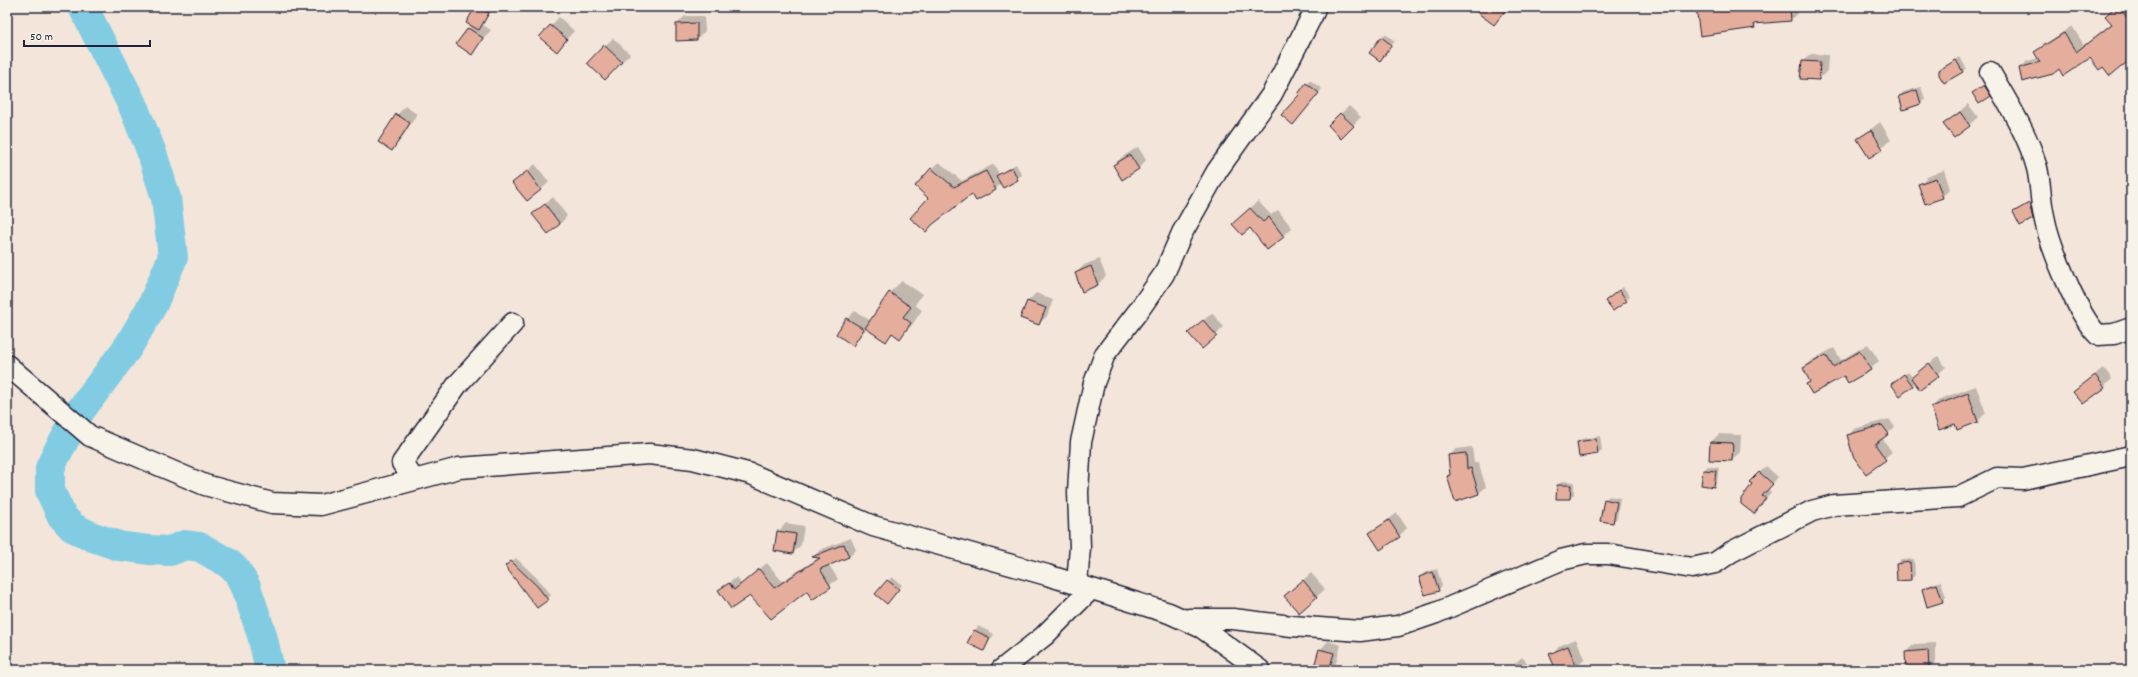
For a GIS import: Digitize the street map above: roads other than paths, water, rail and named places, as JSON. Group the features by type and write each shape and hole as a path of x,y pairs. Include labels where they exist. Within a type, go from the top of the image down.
{"street":[{"path":"1001,670 1044,636 1084,586 1080,547 1078,492 1081,442 1094,383 1105,354 1140,310 1164,274 1182,232 1217,171 1272,94 1314,12 1315,7"},
{"path":"1990,72 2024,134 2037,167 2044,217 2057,260 2082,312 2092,330 2098,335 2114,334 2131,328"},
{"path":"414,479 402,463 457,384 513,323"},
{"path":"10,372 45,398 90,436 205,485 272,503 321,505 459,468 649,454 693,459 751,474 873,526 1084,586 1185,620 1202,628 1260,670"},
{"path":"1185,620 1233,619 1292,626 1360,630 1398,626 1463,603 1562,560 1586,554 1608,554 1692,568 1715,563 1731,552 1812,511 1834,505 1958,497 1997,478 2023,479 2131,456"}],"waterway":[{"path":"83,7 133,106 152,153 166,198 173,257 152,306 128,347 80,411 56,455 50,468 50,491 62,516 72,527 93,537 119,546 149,550 170,551 185,545 200,547 228,563 237,571 246,587 262,635 270,670"}]}
